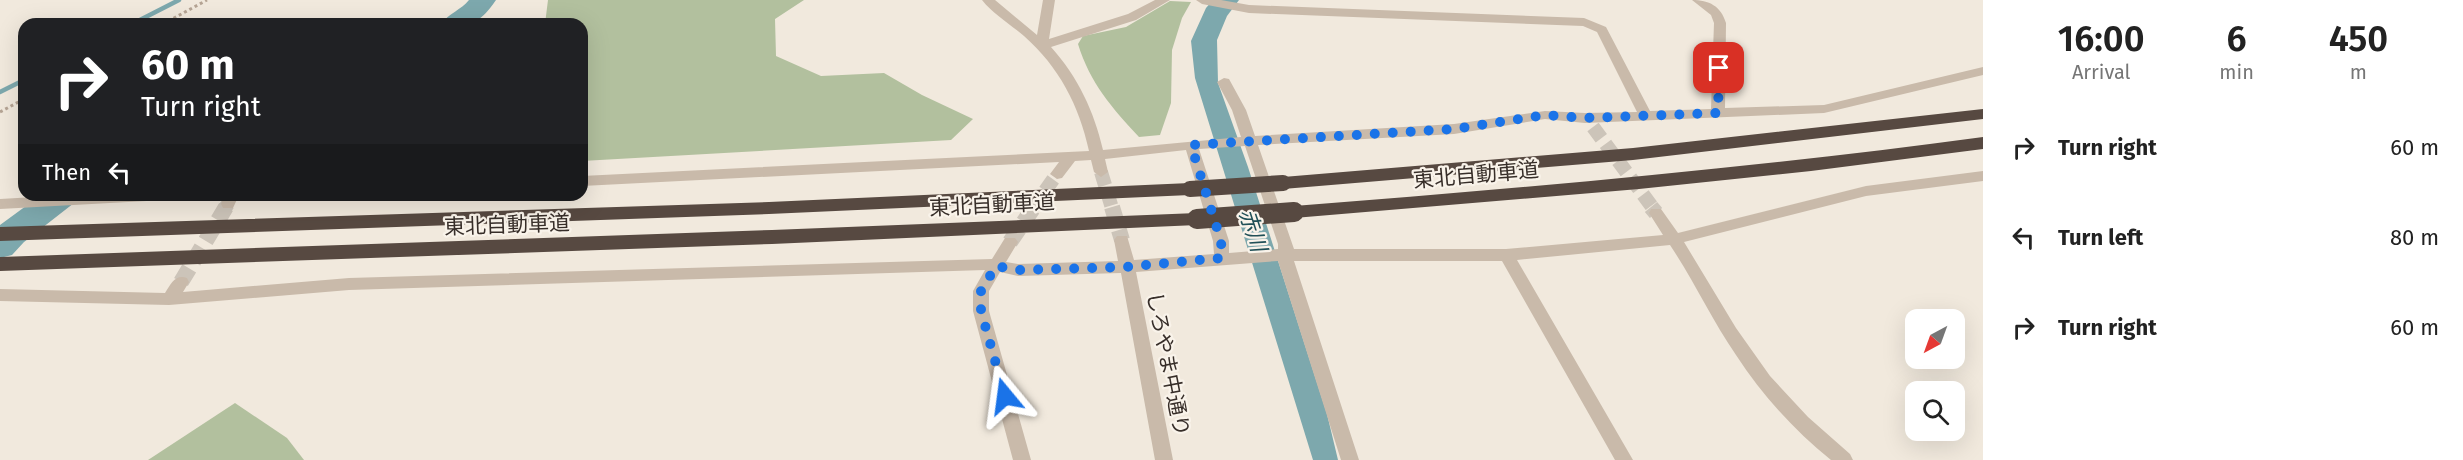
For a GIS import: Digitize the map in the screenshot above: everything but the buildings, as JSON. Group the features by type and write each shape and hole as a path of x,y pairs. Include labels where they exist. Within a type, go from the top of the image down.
{"highway":[{"name":"東北自動車道","path":"0,234 769,208 1190,189 1582,161 1849,132 1983,114"},
{"name":"東北自動車道","path":"0,264 1197,219 1642,184 1883,157 1983,143"}],"street":[{"path":"988,0 1042,46 1062,68 1081,102 1101,172"},
{"path":"1042,46 1049,0"},
{"path":"1042,46 1132,17 1164,0"},
{"path":"1202,0 1249,9 1584,22 1602,30 1646,114"},
{"path":"1698,0 1717,13 1720,23 1718,113"},
{"path":"588,181 1071,157 1248,141 1454,129 1545,115 1589,122 1646,114 1824,109 1983,71"},
{"path":"1224,82 1239,110 1256,166 1286,244 1282,255 1350,460"},
{"path":"1194,145 1221,241 1222,258"},
{"path":"1057,174 1071,157"},
{"path":"7,295 170,299 349,284 966,264 1018,270 1125,267 1282,255 1506,255 1676,239 1866,191 1983,176"},
{"path":"5,204 60,201"},
{"path":"1656,213 1676,239 1741,349 1783,405 1844,460"},
{"name":"しろやま中通り","path":"1122,240 1125,267 1164,460"},
{"path":"1010,242 981,291 981,311 1022,460"},
{"path":"1506,255 1624,460"},
{"path":"170,299 181,282"}],"path":[{"path":"174,18 207,0"},
{"path":"0,112 18,102"}],"green space":[{"path":"548,0 804,0 775,19 776,56 821,76 884,73 922,95 973,119 951,140 588,161 588,18 546,18"},
{"path":"1170,1 1191,2 1182,18 1172,50 1171,103 1160,135 1139,137 1095,83 1078,44 1083,36 1126,27"},
{"path":"235,403 287,438 304,460 148,460"}],"water":[{"name":"赤川","path":"1213,0 1239,0 1227,16 1217,40 1218,83 1248,167 1327,414 1338,460 1313,460 1195,78 1191,41 1206,8"}],"waterway":[{"path":"144,18 179,0"},
{"path":"464,18 474,12 483,0"},
{"path":"0,92 18,83"},
{"path":"0,246 12,233 55,201"}],"tunnel":[{"path":"1593,127 1653,208"},
{"path":"1101,172 1112,208"},
{"path":"1033,208 1057,174"},
{"path":"225,208 228,204"},
{"path":"181,282 226,207"},
{"path":"1010,242 1034,207"},
{"path":"1112,207 1122,240"},
{"path":"1651,207 1656,213"}],"route":[{"path":"1005,396 981,311 981,291 996,266 1018,270 1125,267 1222,258 1221,241 1191,145 1454,129 1545,115 1585,118 1718,113 1719,68"}]}
